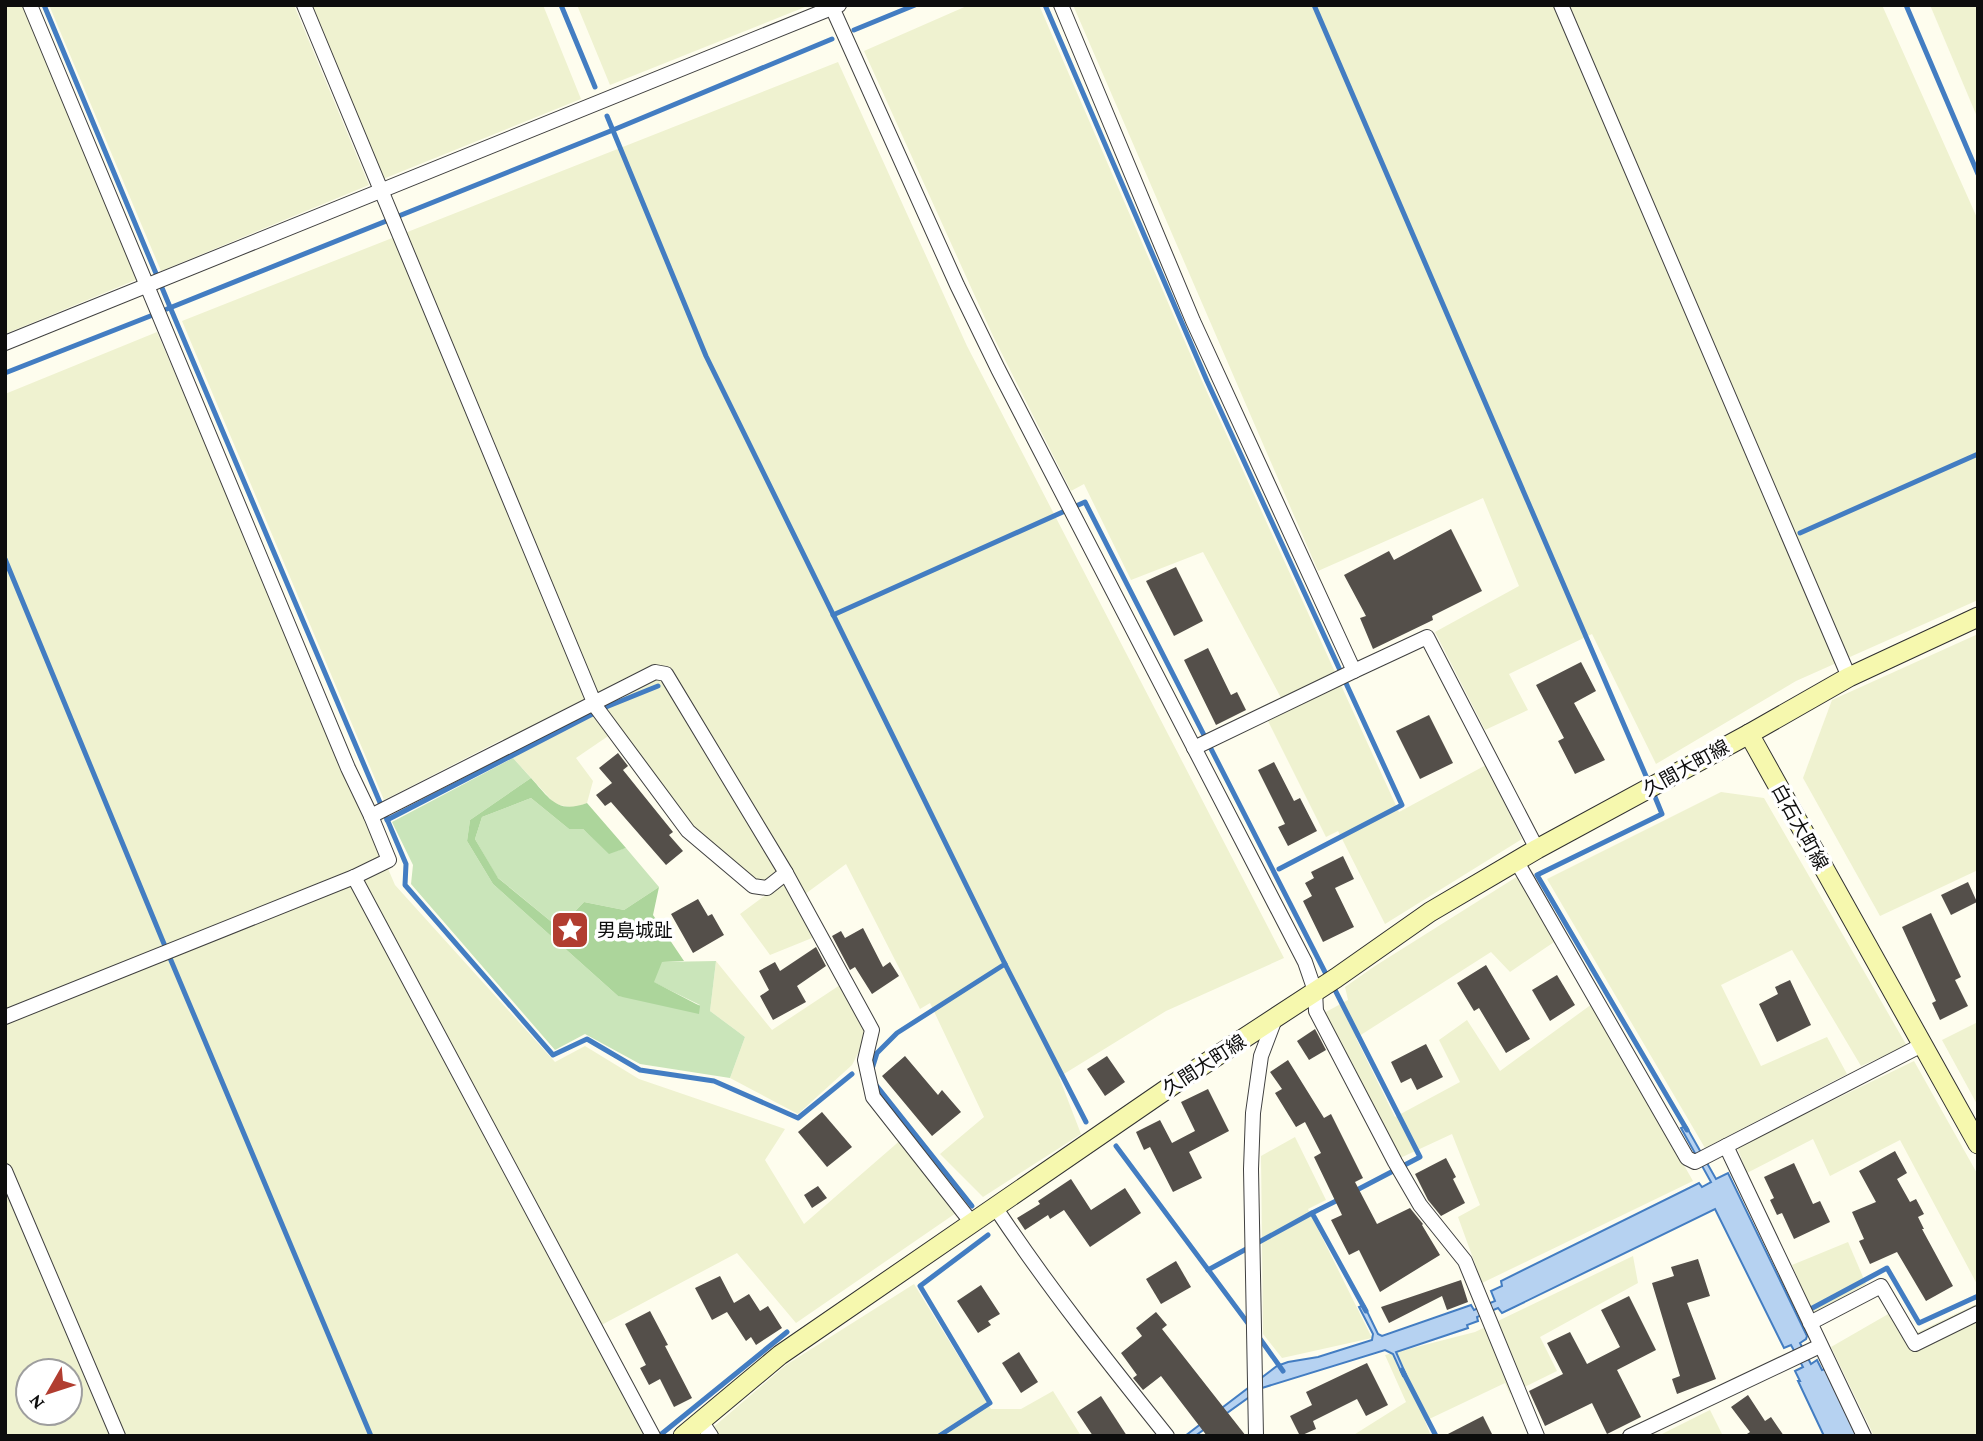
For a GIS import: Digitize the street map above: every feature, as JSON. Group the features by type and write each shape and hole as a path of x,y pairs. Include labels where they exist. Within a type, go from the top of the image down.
{"main road":[{"path":"1749,734 1849,677 1978,617"},
{"name":"久間大町線","path":"684,1436 706,1428 780,1355 1430,912 1537,849 1749,734"},
{"name":"白石大町線","path":"1749,734 1978,1144"}],"street":[{"path":"5,1017 354,877 389,860 156,307 156,282 30,5"},
{"path":"304,5 598,709 688,831 752,886 767,888 786,873"},
{"path":"1061,5 1193,321 1346,675"},
{"path":"1561,5 1849,677"},
{"path":"5,343 834,6 957,285 1070,509 1203,743 1305,962 1325,985 1316,1011 1420,1205 1465,1261 1537,1436"},
{"path":"1203,743 1427,637 1537,849"},
{"path":"371,816 598,709 655,672 666,674 786,873 872,1030 865,1060 873,1097 972,1223"},
{"path":"1517,862 1687,1158 1702,1159 1923,1045"},
{"path":"354,877 652,1435"},
{"path":"1256,1436 1251,1169 1253,1113 1261,1056 1275,1019"},
{"path":"1726,1146 1806,1315 1815,1348 1864,1436"},
{"path":"5,1171 118,1436"},
{"path":"995,1207 1080,1328 1167,1436"},
{"path":"1806,1315 1881,1286 1914,1344 1978,1313"},
{"path":"1630,1436 1815,1348"}],"green space":[{"path":"5,5 24,5 138,279 5,334"},
{"path":"49,5 294,5 369,185 161,271"},
{"path":"311,5 543,5 581,99 383,179"},
{"path":"577,5 810,5 610,85"},
{"path":"969,5 1039,5 1202,381 1399,812 1486,765 1522,839 1385,924 1338,831 1326,837 1268,721 1288,711 1203,552 1131,580 1084,484 1071,491 993,336 864,51"},
{"path":"1073,5 1882,5 1978,220 1978,600 1796,681 1656,764 1592,634 1509,674 1528,710 1485,730 1435,632 1519,586 1483,498 1318,571"},
{"path":"1930,5 1978,5 1978,119"},
{"path":"838,62 967,346 1284,958 1166,1011 1059,1077 1081,1134 983,1197 940,1154 984,1117 930,1003 920,1009 846,864 797,900 812,938 770,955 740,914 771,891 694,831 617,730 576,758 593,781 587,803 574,808 555,804 513,758 503,739 384,800 182,321"},
{"path":"157,332 395,885 555,1062 585,1046 639,1079 785,1129 765,1160 804,1224 903,1138 956,1213 796,1323 737,1253 592,1330 644,1434 642,1436 5,1436 5,394"},
{"path":"1978,634 1978,870 1880,916 1803,778 1832,700"},
{"path":"513,758 531,778 470,820 467,841 493,884 618,996 700,1005 653,982 661,962 716,961 710,1011 745,1037 730,1078 640,1064 585,1034 555,1050 411,884 413,865 392,822"},
{"path":"531,778 549,798 561,805 568,807 587,803 626,848 609,854 583,829 569,829 531,798 482,817 475,839 498,878 559,928 584,902 624,910 659,887 653,915 684,961 662,962 654,982 700,1006 699,1014 618,996 493,884 467,841 470,820"},
{"path":"1721,792 1764,798 1907,1046 1861,1066 1792,950 1721,985 1761,1066 1827,1037 1847,1074 1705,1148 1547,879"},
{"path":"531,798 569,829 583,829 609,853 626,848 659,887 624,910 584,902 559,928 497,877 475,839 482,817"},
{"path":"1518,876 1557,940 1510,972 1491,952 1356,1038 1395,1117 1460,1082 1439,1040 1467,1020 1500,1071 1592,1004 1693,1181 1482,1283 1458,1217 1480,1205 1452,1134 1398,1159 1324,1013 1348,1000 1345,987"},
{"path":"716,961 772,1030 840,985 867,1036 852,1065 798,1114 730,1078 745,1037 710,1011"},
{"path":"1978,1022 1978,1106 1942,1040"},
{"path":"1914,1061 1978,1175 1978,1286 1900,1140 1830,1176 1813,1139 1747,1173 1737,1147"},
{"path":"1295,1137 1326,1200 1308,1209 1372,1338 1282,1358 1263,1334 1261,1156"},
{"path":"1848,1242 1866,1284 1813,1314 1792,1265"},
{"path":"1633,1256 1638,1283 1540,1337 1557,1371 1510,1394 1505,1383 1425,1421 1431,1436 1352,1436 1406,1402 1385,1355 1475,1332"},
{"path":"914,1284 991,1409 1021,1409 1053,1391 1081,1436 703,1436 786,1365"},
{"path":"1978,1303 1978,1436 1874,1436 1831,1347 1890,1313 1906,1338"},
{"path":"1710,1410 1723,1436 1658,1436"}],"water":[{"path":"1686,1126 1716,1179 1728,1173 1807,1336 1800,1343 1811,1364 1817,1360 1822,1370 1825,1369 1858,1436 1824,1436 1798,1381 1795,1371 1803,1367 1791,1345 1784,1348 1715,1209 1502,1313 1498,1308 1477,1317 1478,1321 1467,1325 1468,1328 1396,1352 1406,1375 1403,1376 1393,1354 1385,1350 1262,1388 1195,1436 1185,1436 1277,1366 1318,1357 1372,1340 1373,1334 1359,1307 1364,1305 1378,1334 1382,1336 1471,1305 1474,1310 1495,1301 1491,1291 1502,1286 1501,1281 1699,1183 1702,1187 1711,1182 1681,1128"}],"building":[{"path":"1451,529 1482,591 1432,616 1433,620 1373,649 1360,618 1366,616 1344,575 1389,551 1394,560"},
{"path":"1176,567 1203,621 1174,636 1146,581"},
{"path":"1208,648 1231,695 1237,692 1246,710 1216,725 1184,660"},
{"path":"1581,662 1596,691 1574,703 1605,760 1575,774 1558,741 1564,738 1536,685"},
{"path":"1429,715 1453,763 1420,779 1396,731"},
{"path":"618,753 628,766 623,770 673,832 669,835 683,851 666,865 611,802 605,806 596,795 612,783 599,768"},
{"path":"1274,762 1294,801 1300,798 1317,831 1288,846 1278,827 1285,824 1258,770"},
{"path":"1343,856 1354,879 1335,888 1354,927 1323,942 1303,901 1312,896 1305,883 1314,878 1311,872"},
{"path":"1968,882 1977,902 1951,915 1941,895"},
{"path":"698,899 708,916 712,914 724,935 693,953 671,914"},
{"path":"1931,913 1961,977 1955,980 1968,1006 1940,1020 1932,1003 1936,1001 1902,927"},
{"path":"863,928 883,967 890,962 899,976 872,994 855,967 850,970 832,936 841,931 845,938"},
{"path":"816,947 826,966 797,986 806,1002 773,1020 760,996 769,990 759,971 775,962 780,971"},
{"path":"1486,965 1530,1039 1506,1053 1479,1008 1474,1011 1457,983"},
{"path":"1557,975 1575,1005 1550,1021 1532,990"},
{"path":"1790,980 1811,1025 1777,1042 1759,1004 1778,994 1775,987"},
{"path":"1315,1029 1326,1050 1309,1060 1297,1041"},
{"path":"1426,1044 1443,1077 1417,1090 1411,1078 1401,1083 1391,1062"},
{"path":"905,1056 938,1095 942,1090 961,1112 932,1136 882,1076"},
{"path":"1107,1056 1125,1082 1105,1096 1087,1069"},
{"path":"1288,1060 1324,1118 1331,1114 1363,1178 1355,1182 1377,1224 1410,1208 1423,1224 1440,1255 1380,1292 1359,1250 1349,1255 1331,1220 1342,1215 1314,1157 1321,1153 1305,1122 1296,1127 1275,1093 1282,1089 1270,1072"},
{"path":"1208,1089 1229,1131 1189,1152 1202,1178 1173,1192 1150,1147 1144,1150 1136,1132 1160,1120 1172,1143 1195,1131 1181,1102"},
{"path":"822,1112 852,1147 827,1167 798,1132"},
{"path":"1895,1151 1907,1173 1897,1179 1910,1202 1916,1199 1924,1214 1918,1217 1922,1229 1953,1286 1926,1301 1897,1252 1870,1264 1859,1241 1864,1239 1852,1212 1876,1202 1859,1171"},
{"path":"1446,1158 1465,1203 1441,1216 1428,1200 1415,1174"},
{"path":"1794,1163 1813,1204 1820,1201 1830,1222 1794,1239 1782,1213 1777,1215 1770,1200 1774,1198 1764,1177"},
{"path":"1071,1179 1091,1210 1125,1188 1141,1213 1090,1247 1064,1210 1050,1219 1048,1215 1025,1230 1017,1218 1040,1204 1038,1201"},
{"path":"818,1186 827,1198 812,1208 804,1195"},
{"path":"1698,1259 1710,1296 1687,1303 1716,1379 1677,1394 1672,1379 1680,1376 1652,1283 1674,1276 1671,1267"},
{"path":"1176,1261 1191,1287 1161,1304 1146,1279"},
{"path":"720,1276 734,1303 749,1294 760,1311 768,1306 782,1328 756,1345 751,1337 746,1341 727,1312 712,1320 695,1288"},
{"path":"1461,1280 1468,1302 1447,1310 1442,1296 1389,1323 1381,1307"},
{"path":"981,1285 1000,1314 988,1321 991,1325 978,1333 957,1301"},
{"path":"1629,1296 1656,1350 1617,1370 1641,1417 1607,1434 1592,1403 1545,1426 1529,1391 1563,1374 1547,1343 1570,1332 1587,1364 1620,1347 1601,1310"},
{"path":"650,1311 692,1398 674,1407 660,1379 649,1385 640,1368 646,1365 625,1324"},
{"path":"1156,1312 1167,1325 1162,1329 1246,1436 1207,1436 1161,1376 1143,1390 1133,1378 1137,1375 1121,1353 1142,1336 1136,1328"},
{"path":"1019,1352 1038,1382 1021,1393 1002,1363"},
{"path":"1367,1363 1388,1405 1366,1416 1357,1399 1313,1421 1316,1429 1300,1436 1290,1416 1312,1405 1306,1392"},
{"path":"1748,1395 1765,1421 1771,1417 1784,1436 1744,1436 1750,1432 1731,1407"},
{"path":"1101,1396 1127,1436 1093,1436 1077,1412"},
{"path":"1483,1416 1493,1436 1444,1436"}],"waterway":[{"path":"44,5 406,864 405,885 553,1055 587,1039 640,1070 714,1081 798,1118 852,1074"},
{"path":"561,5 595,87"},
{"path":"854,30 915,5"},
{"path":"1045,5 1207,381 1402,805 1279,869"},
{"path":"1314,5 1649,783"},
{"path":"1906,5 1978,174"},
{"path":"167,309 832,39"},
{"path":"607,116 706,356 1005,964 1086,1122"},
{"path":"5,373 158,313"},
{"path":"1800,533 1978,454"},
{"path":"833,615 1085,502 1328,978"},
{"path":"5,559 371,1436"},
{"path":"387,820 606,707 658,686"},
{"path":"1653,792 1662,814 1537,875 1687,1130"},
{"path":"872,1069 877,1053 897,1033 1005,964"},
{"path":"1333,986 1420,1157 1353,1192"},
{"path":"876,1085 972,1206"},
{"path":"1116,1146 1250,1326"},
{"path":"1342,1198 1312,1213 1366,1311"},
{"path":"1208,1270 1312,1213"},
{"path":"939,1436 990,1403 920,1286 988,1235"},
{"path":"1805,1312 1887,1268 1919,1323 1978,1296"},
{"path":"659,1436 787,1332"},
{"path":"1258,1336 1283,1371"},
{"path":"1402,1370 1436,1436"}],"place":[{"name":"男島城趾","path":"570,930"}]}
